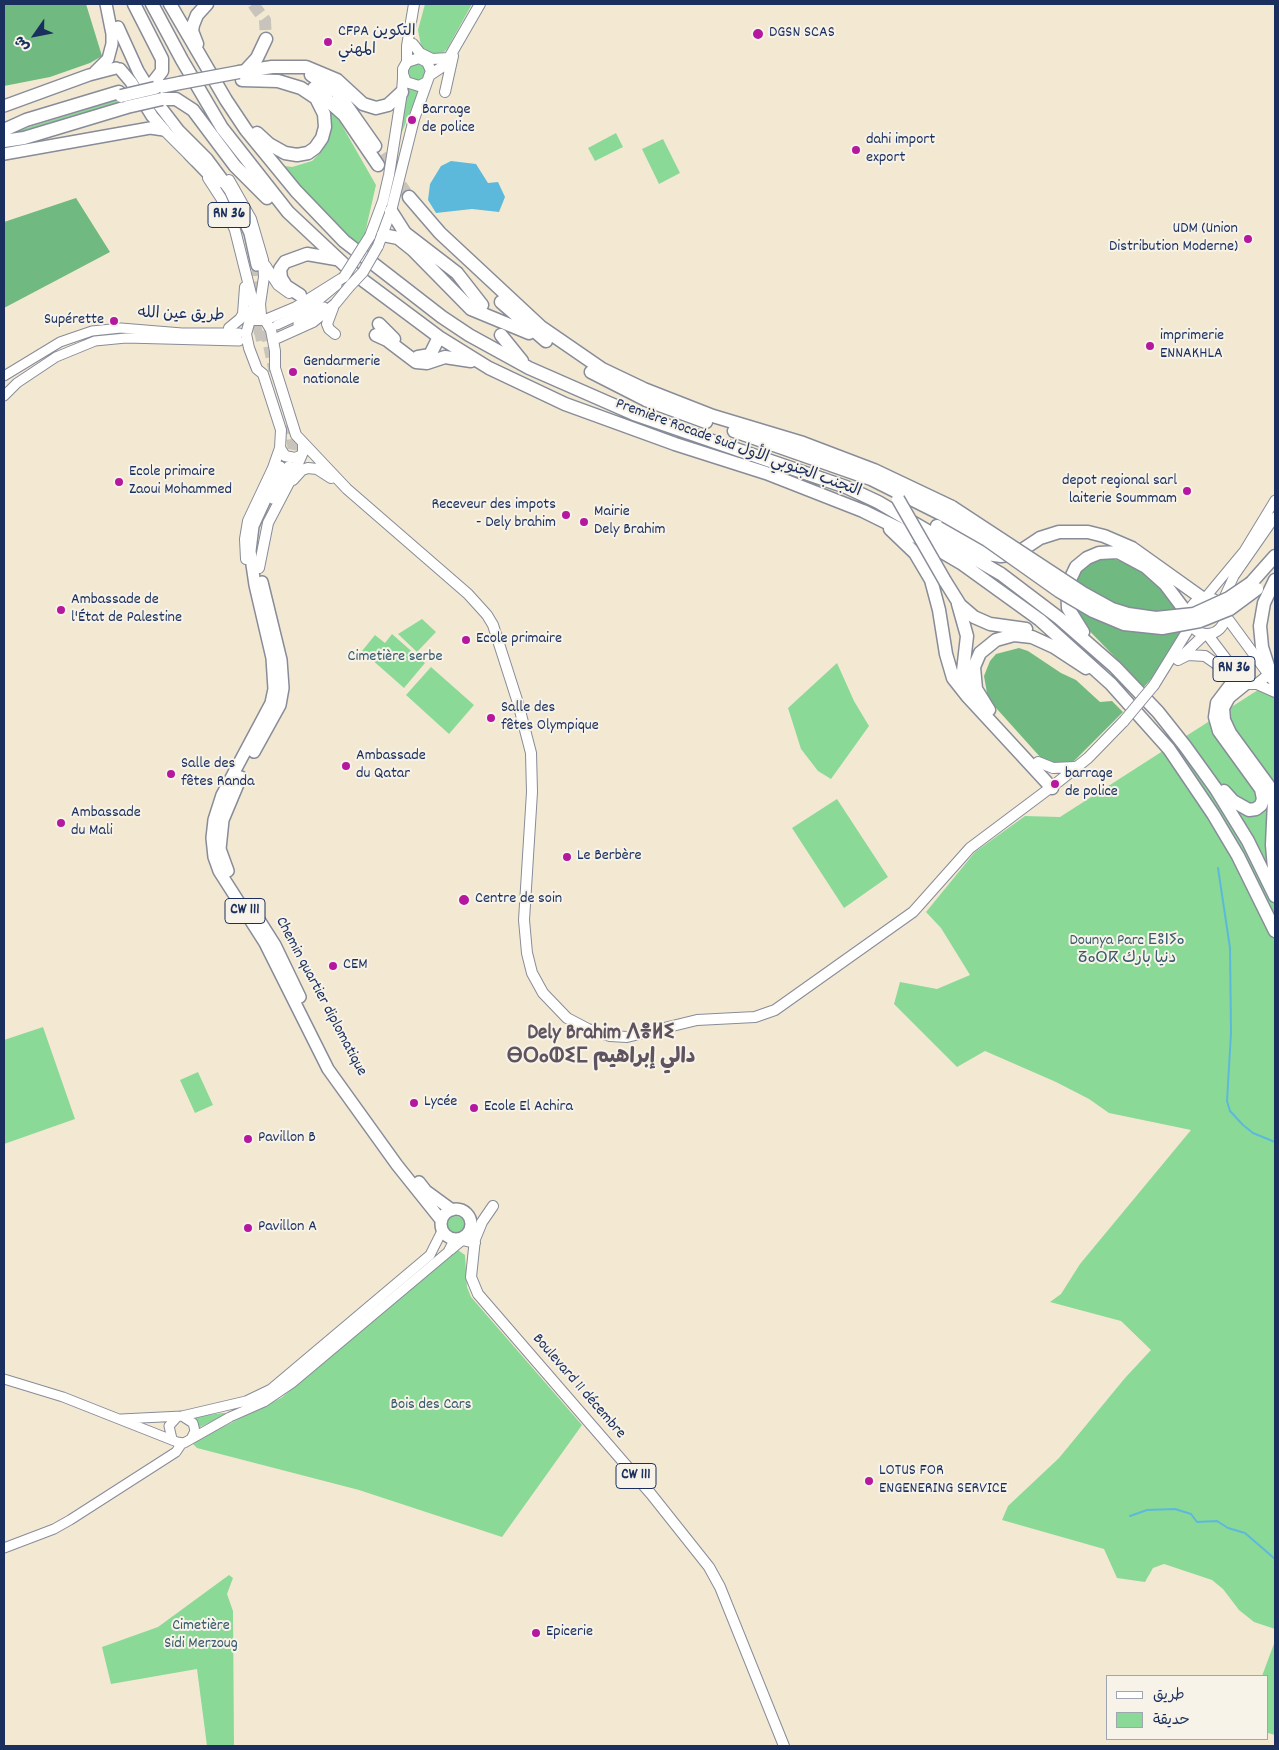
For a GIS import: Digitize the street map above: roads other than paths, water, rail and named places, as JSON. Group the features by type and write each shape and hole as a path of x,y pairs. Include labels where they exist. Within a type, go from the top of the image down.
{"highway":[{"path":"106,4 115,28 159,105 199,155 228,201 254,266"},
{"path":"112,4 117,62 163,123 222,178 239,206 250,233 254,266"},
{"path":"134,4 162,59 162,71 157,92"},
{"path":"152,4 186,69 222,128 276,198 312,235"},
{"path":"170,4 226,100 238,110 257,134 278,150 298,155 316,148 325,132 326,120 321,106 312,95 302,88 285,82 242,74"},
{"path":"204,65 192,31 197,15 208,4"},
{"path":"115,28 111,50 148,111 164,130"},
{"path":"242,74 262,51 266,39"},
{"path":"4,106 89,75 117,62"},
{"path":"4,131 26,120 272,66 294,65 318,70 337,80 364,104 371,107 384,107 402,92"},
{"path":"242,74 281,75 306,83 344,115 380,160 358,119 337,92 314,76 290,68 272,66"},
{"path":"157,92 190,107 238,170 297,226 312,235"},
{"path":"4,141 123,100"},
{"name":"Première Rocade Sud التجنب الجنوبي الأول","path":"226,100 284,178 339,236 442,317 469,335 529,368 634,414 846,487 906,517 1001,574 1060,618 1115,667 1158,712 1185,746 1216,789 1248,841 1275,896"},
{"path":"4,154 150,128 164,130"},
{"path":"949,511 871,479 646,400 597,376 528,327 440,245 407,201 541,327 602,369 644,389 713,416 802,443 874,470 949,511 1059,591 1093,611 1124,624 1162,628 1200,621 1230,609 1254,586 1275,570"},
{"path":"391,211 405,233 457,273 482,305"},
{"name":"Première Rocade Sud التجنب الجنوبي الأول","path":"312,235 384,297 439,337 478,362 526,387 565,404 675,444 766,473 863,511 920,539 981,576 1040,620 1111,684 1169,749 1213,814 1238,856 1275,931"},
{"path":"377,239 398,238 413,250 471,309 515,326 548,343"},
{"path":"300,295 286,286 281,278 280,269 285,262 307,254 339,260"},
{"path":"439,337 430,354 424,358 418,357 378,330 386,340 416,362 427,363 450,357 478,362"},
{"path":"501,335 517,357 529,368"},
{"name":"Chemin quartier diplomatique","path":"282,465 261,521 256,545 255,568 281,660 283,688 280,704 227,806 221,832 220,849 224,864 275,945 322,1044 342,1078 426,1191 452,1210"},
{"path":"871,479 898,499 945,581 965,610 982,621 1036,632 1067,656"},
{"path":"863,511 900,537 922,562 935,590 951,672 976,706 1038,767"},
{"path":"906,517 926,520 993,556 1016,554 1040,538 1059,532 1088,532 1104,536 1132,548 1203,598"},
{"path":"1115,667 1086,635 1068,608 1066,597 1071,576 1076,567 1087,558 1107,552 1118,552 1133,558 1166,584 1190,620"},
{"path":"1254,586 1275,556"},
{"name":"CW 111","path":"255,568 272,658 274,689 271,703 222,795 214,820 212,838 214,857 219,871 265,943 328,1069 442,1226"},
{"path":"1272,679 1262,647 1260,626 1264,603 1275,580"},
{"path":"956,599 967,636 963,661 964,680 976,706"},
{"path":"1050,789 1038,767 982,701 975,683 974,667 985,648 1006,636 1032,637 1067,656 1111,684"},
{"path":"1185,746 1237,804 1248,810 1256,809 1261,805 1264,799 1261,789 1219,732 1215,717 1217,703 1245,682"},
{"path":"1245,682 1229,697 1224,708 1224,720 1230,733 1271,789 1274,801 1272,845 1275,880"},
{"path":"459,1209 466,1212 470,1218 471,1227 465,1237 452,1244 442,1226 446,1212 452,1210 459,1209"}],"main road":[{"path":"411,60 407,46 414,4"},
{"path":"255,568 268,524 304,444 296,435 275,368 276,333 294,318 316,304 344,277 377,239 402,92 403,74 411,60 419,4"},
{"path":"403,74 410,85 419,86 429,78 449,58 480,4"},
{"path":"413,44 420,53 432,59 449,58"},
{"path":"445,92 457,45"},
{"path":"254,266 254,306 259,319 276,333 305,327 335,304 363,272 391,211 414,119 429,78 427,62 411,60"},
{"path":"164,130 199,155"},
{"path":"254,266 286,292 300,295 322,291"},
{"path":"254,266 264,277 259,319"},
{"path":"229,328 243,314 254,266"},
{"path":"282,465 280,424 260,371 250,354 246,334 248,325 259,319 288,312 344,277"},
{"path":"276,333 313,315 349,287"},
{"path":"335,304 327,324 329,329 335,334"},
{"name":"طريق عين الله","path":"4,376 41,352 92,330 121,328 239,337 151,340 115,338 95,341 38,368 17,383 4,396"},
{"path":"260,371 270,373 275,368"},
{"path":"260,371 277,432 282,465"},
{"path":"280,445 288,435 296,435"},
{"name":"RN 36","path":"304,444 348,489 468,594 487,615 493,625 518,703 531,754 532,792 524,920 526,953 532,973 543,993 567,1018 588,1029 610,1036 627,1037 697,1020 756,1018 771,1013 912,912 970,848 1050,789 1076,767 1124,721 1163,674 1206,634 1245,682 1272,679"},
{"path":"280,445 285,456 290,458 300,455"},
{"name":"RN 36","path":"300,455 318,463 334,475"},
{"path":"283,493 300,472 308,468 321,471 348,489"},
{"path":"1275,500 1244,551 1203,598 1192,605 1190,620 1206,634 1221,626 1224,616 1221,605 1230,583 1275,516"},
{"path":"1203,598 1211,598 1221,605"},
{"name":"RN 36","path":"1224,616 1272,679"},
{"name":"RN 36","path":"1163,674 1190,620"},
{"path":"1178,660 1188,655 1205,656 1245,682 1275,692"},
{"path":"1038,767 1076,767"},
{"name":"CW 111","path":"475,1241 482,1222 493,1206"},
{"path":"121,1419 180,1416 246,1401 280,1384 430,1255 442,1226"},
{"name":"Boulevard 11 décembre","path":"471,1227 475,1241 471,1277 474,1289 482,1301 651,1494 709,1567 720,1587 784,1746"},
{"path":"4,1379 63,1397 180,1440 264,1402 292,1383 452,1244 462,1240 475,1241"},
{"path":"180,1416 169,1426 180,1440"},
{"path":"4,1548 54,1529 176,1452 180,1440 195,1431 193,1423 180,1416"}],"water":[{"path":"451,161 476,164 488,183 498,182 505,197 499,212 472,209 436,213 428,200 430,184 441,166"}],"waterway":[{"path":"1218,868 1230,948 1231,1033 1227,1101 1230,1111 1243,1125 1253,1133 1275,1142"},
{"path":"1130,1516 1147,1510 1175,1509 1191,1514 1197,1522 1217,1521 1228,1528 1245,1533 1275,1559"}],"tunnel":[{"path":"253,4 265,20 266,39"},
{"path":"381,155 409,197"},
{"path":"257,265 259,295"},
{"path":"262,314 274,371"},
{"path":"240,333 274,326"},
{"path":"242,340 278,333"},
{"path":"289,466 293,448 290,425"}],"place":[{"name":"DGSN SCAS","path":"758,34"},
{"name":"CFPA التكوين المهني","path":"328,42"},
{"name":"Barrage de police","path":"412,120"},
{"name":"dahi import export","path":"856,150"},
{"name":"UDM (Union Distribution Moderne)","path":"1248,239"},
{"name":"Supérette","path":"114,321"},
{"name":"imprimerie ENNAKHLA","path":"1150,346"},
{"name":"Gendarmerie nationale","path":"293,372"},
{"name":"Ecole primaire Zaoui Mohammed","path":"119,482"},
{"name":"depot regional sarl laiterie Soummam","path":"1187,491"},
{"name":"Receveur des impots - Dely brahim","path":"566,515"},
{"name":"Mairie Dely Brahim","path":"584,522"},
{"name":"Ambassade de l'État de Palestine","path":"61,610"},
{"name":"Ecole primaire","path":"466,640"},
{"name":"Salle des fêtes Olympique","path":"491,718"},
{"name":"Ambassade du Qatar","path":"346,766"},
{"name":"Salle des fêtes Randa","path":"171,774"},
{"name":"barrage de police","path":"1055,784"},
{"name":"Ambassade du Mali","path":"61,823"},
{"name":"Le Berbère","path":"567,857"},
{"name":"Centre de soin","path":"464,900"},
{"name":"CEM","path":"333,966"},
{"name":"Lycée","path":"414,1103"},
{"name":"Ecole El Achira","path":"474,1108"},
{"name":"Pavillon B","path":"248,1139"},
{"name":"Pavillon A","path":"248,1228"},
{"name":"LOTUS FOR ENGENERING SERVICE","path":"869,1481"},
{"name":"Epicerie","path":"536,1633"}],"district":[{"name":"Dely Brahim ⴷⴻⵍⵉ ⴱⵔⴰⵀⵉⵎ دالي إبراهيم","path":"601,1047"}],"park label":[{"name":"Cimetière serbe","path":"395,658"},
{"name":"Dounya Parc ⴹⵓⵏⵢⴰ ⵒⴰⵔⴽ دنيا بارك","path":"1127,951"},
{"name":"Bois des Cars","path":"431,1406"},
{"name":"Cimetière Sidi Merzoug","path":"201,1636"}]}
